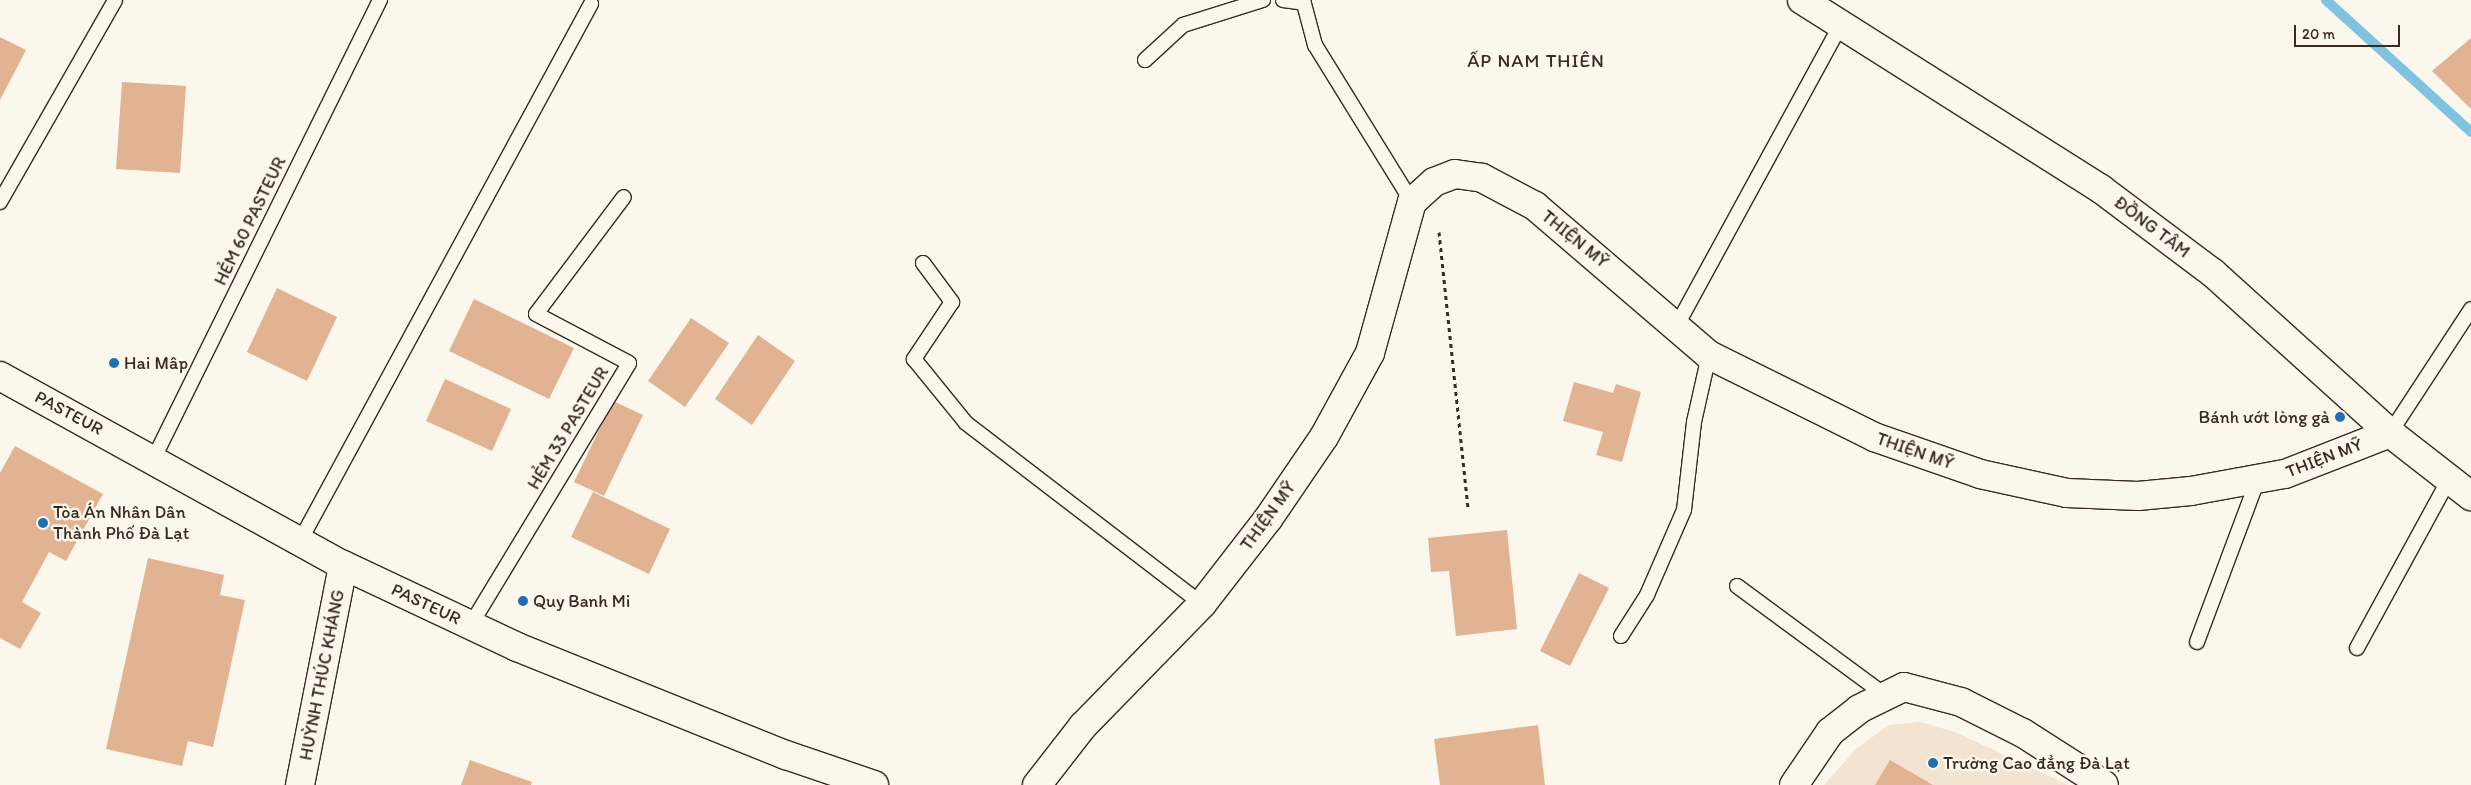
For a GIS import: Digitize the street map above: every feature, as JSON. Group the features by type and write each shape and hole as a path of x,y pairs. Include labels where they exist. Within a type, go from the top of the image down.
{"street":[{"name":"ĐỒNG TÂM","path":"1802,0 2125,207 2277,327 2390,433 2448,481 2471,496"},
{"name":"THIỆN MỸ","path":"1037,785 1083,726 1202,604 1318,445 1370,353 1412,202 1434,182 1455,174 1482,178 1535,206 1709,355 1874,438 1980,474 2067,493 2138,496 2285,474 2390,433"},
{"name":"PASTEUR","path":"0,376 154,458 343,565 470,626 777,751 874,785"},
{"name":"HUỲNH THÚC KHÁNG","path":"300,785 343,565"},
{"path":"1794,785 1830,732 1885,695 1904,687 1961,702 2023,733 2104,785"}],"lane":[{"path":"0,202 115,0"},
{"name":"HẺM 60 PASTEUR","path":"154,458 380,0"},
{"path":"1145,60 1183,25 1263,0"},
{"path":"1283,0 1304,1 1315,45 1412,202"},
{"path":"300,541 591,4"},
{"path":"1676,327 1841,24"},
{"name":"HẺM 33 PASTEUR","path":"470,626 629,363 536,314 624,197"},
{"path":"923,263 952,302 914,359 966,423 1202,604"},
{"path":"2390,433 2471,310"},
{"path":"1621,636 1647,595 1684,510 1694,422 1709,355"},
{"path":"2197,642 2258,479"},
{"path":"2356,648 2448,481"},
{"path":"1737,586 1885,695"}],"path":[{"path":"1434,182 1468,508"}],"shaded area":[{"name":"Trường Cao đẳng Đà Lạt","path":"1920,722 1955,732 2068,785 1824,785 1856,749 1889,725"}],"building":[{"path":"0,37 26,50 0,100"},
{"path":"2471,38 2471,109 2432,71"},
{"path":"122,82 186,86 180,173 116,169"},
{"path":"277,288 337,317 307,381 247,352"},
{"path":"474,299 574,348 549,399 449,351"},
{"path":"691,318 729,343 685,407 648,381"},
{"path":"758,335 795,361 752,425 715,399"},
{"path":"445,379 511,409 492,451 426,421"},
{"path":"1574,382 1613,393 1616,384 1641,392 1622,462 1596,455 1603,432 1563,421"},
{"path":"613,401 643,415 604,496 574,482"},
{"name":"Tòa Án Nhân Dân Thành Phố Đà Lạt","path":"15,446 103,494 66,561 49,552 22,602 41,613 20,649 0,638 0,473"},
{"path":"593,492 670,529 649,574 571,537"},
{"path":"1507,530 1517,629 1456,636 1449,571 1431,572 1428,538"},
{"path":"148,558 224,575 220,595 245,600 213,747 188,741 182,766 106,749"},
{"path":"1579,573 1609,588 1570,666 1540,651"},
{"path":"1538,725 1545,785 1440,785 1434,739"},
{"path":"470,760 532,782 531,785 461,785"},
{"path":"1890,760 1933,785 1875,785"}],"waterway":[{"path":"2326,0 2471,132"}],"place":[{"name":"Hai Mâp","path":"114,363"},
{"name":"Bánh ướt lòng gà","path":"2340,417"},
{"name":"Tòa Án Nhân Dân Thành Phố Đà Lạt","path":"43,523"},
{"name":"Quy Banh Mi","path":"523,601"},
{"name":"Trường Cao đẳng Đà Lạt","path":"1933,763"}],"district":[{"name":"ẤP NAM THIÊN","path":"1536,61"}]}
